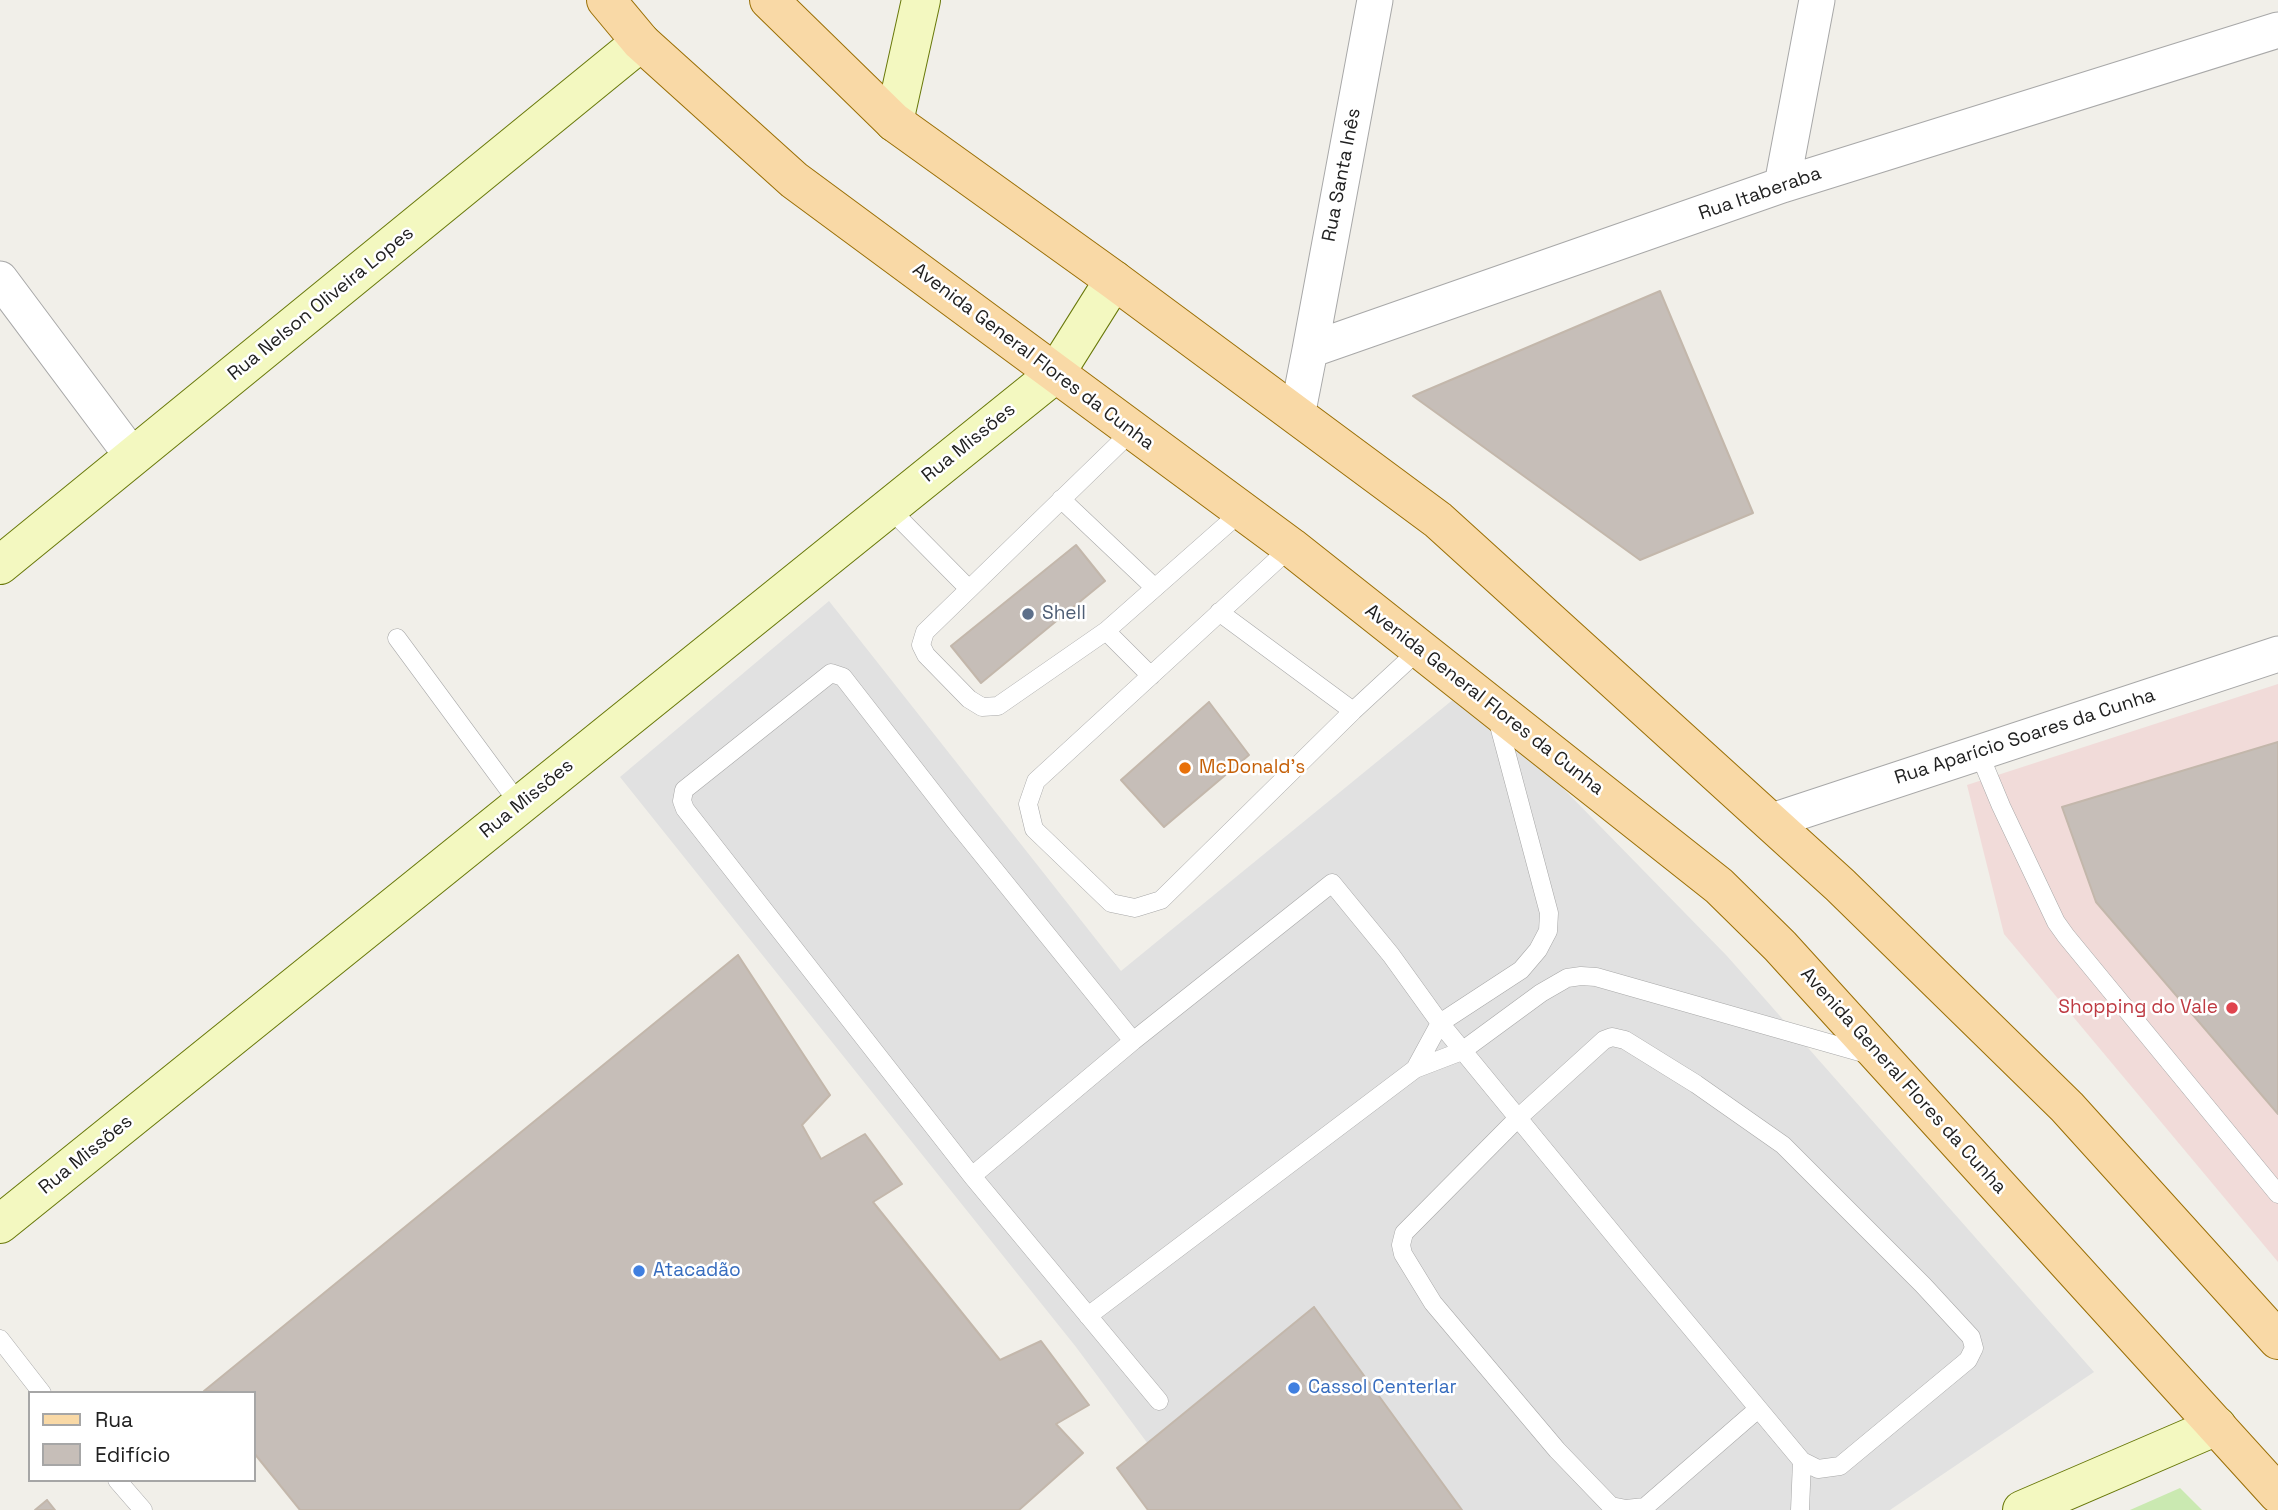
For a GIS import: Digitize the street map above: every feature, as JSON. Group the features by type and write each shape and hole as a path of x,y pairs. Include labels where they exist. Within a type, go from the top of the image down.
{"main road":[{"name":"Avenida General Flores da Cunha","path":"606,0 642,42 794,180 1291,547 1719,886 1780,946 2278,1494"},
{"path":"769,0 894,122 1114,280 1438,520 1772,821 2067,1107 2278,1340"}],"street":[{"path":"894,122 921,0"},
{"name":"Rua Santa Inês","path":"1310,350 1375,0"},
{"path":"1783,185 1817,0"},
{"name":"Rua Itaberaba","path":"1310,350 1783,185 2278,30"},
{"name":"Rua Nelson Oliveira Lopes","path":"0,565 642,42"},
{"path":"0,279 134,457"},
{"name":"Rua Missões","path":"0,1224 1055,374 1114,280"},
{"path":"1297,416 1310,350"},
{"name":"Rua Aparício Soares da Cunha","path":"1772,821 2278,654"},
{"path":"2022,1510 2217,1426"}],"lane":[{"path":"1132,431 925,632 921,645 926,655 969,699 982,708 999,706 1106,631 1242,511"},
{"path":"1061,499 1155,588"},
{"path":"888,508 968,588"},
{"path":"1291,547 1036,781 1028,804 1034,829 1111,903 1135,908 1161,900 1353,711 1419,650"},
{"path":"1219,612 1353,711"},
{"path":"1106,631 1151,676"},
{"path":"397,638 520,805"},
{"path":"1133,1041 955,821 843,677 837,673 831,673 684,790 682,801 685,809 972,1176 1158,1401"},
{"path":"1415,1069 1440,1023 1521,970 1538,950 1548,931 1549,913 1494,707"},
{"path":"1979,753 2056,922 2278,1194"},
{"path":"972,1176 1133,1041 1332,883 1391,955 1462,1051 1518,1118 1758,1409 1802,1461 1818,1469 1840,1466 1968,1360 1974,1348 1971,1337 1783,1145 1696,1084 1625,1041 1612,1037 1604,1040 1518,1118 1404,1233 1401,1245 1403,1254 1433,1303 1557,1450 1611,1506 1626,1509 1645,1507 1758,1409"},
{"path":"1088,1316 1415,1069 1462,1051 1541,993 1567,978 1596,977 1882,1058"},
{"path":"0,1339 40,1391"},
{"path":"1800,1510 1802,1461"},
{"path":"119,1482 143,1510"}],"shaded area":[{"path":"829,601 1121,971 1466,689 1727,956 2094,1372 1890,1510 1197,1510 1076,1347 620,777"},
{"path":"2278,684 2278,1262 2004,934 1967,785"}],"green space":[{"path":"2180,1488 2202,1510 2130,1510"}],"building":[{"path":"1660,291 1753,513 1640,560 1413,396"},
{"name":"Shell","path":"1076,545 1105,581 981,683 951,646"},
{"name":"McDonald's","path":"1209,702 1249,755 1164,827 1121,780"},
{"name":"Shopping do Vale","path":"2278,742 2278,1114 2096,902 2062,807"},
{"name":"Atacadão","path":"738,955 830,1095 802,1125 821,1159 865,1134 902,1184 873,1202 1000,1360 1041,1341 1089,1405 1056,1424 1083,1453 1019,1510 300,1510 256,1455 256,1391 204,1391"},
{"name":"Cassol Centerlar","path":"1314,1307 1462,1510 1148,1510 1117,1468"},
{"path":"47,1500 55,1510 35,1510"}],"place":[{"name":"Shell","path":"1028,614"},
{"name":"McDonald's","path":"1185,768"},
{"name":"Shopping do Vale","path":"2232,1008"},
{"name":"Atacadão","path":"639,1271"},
{"name":"Cassol Centerlar","path":"1294,1388"}]}
